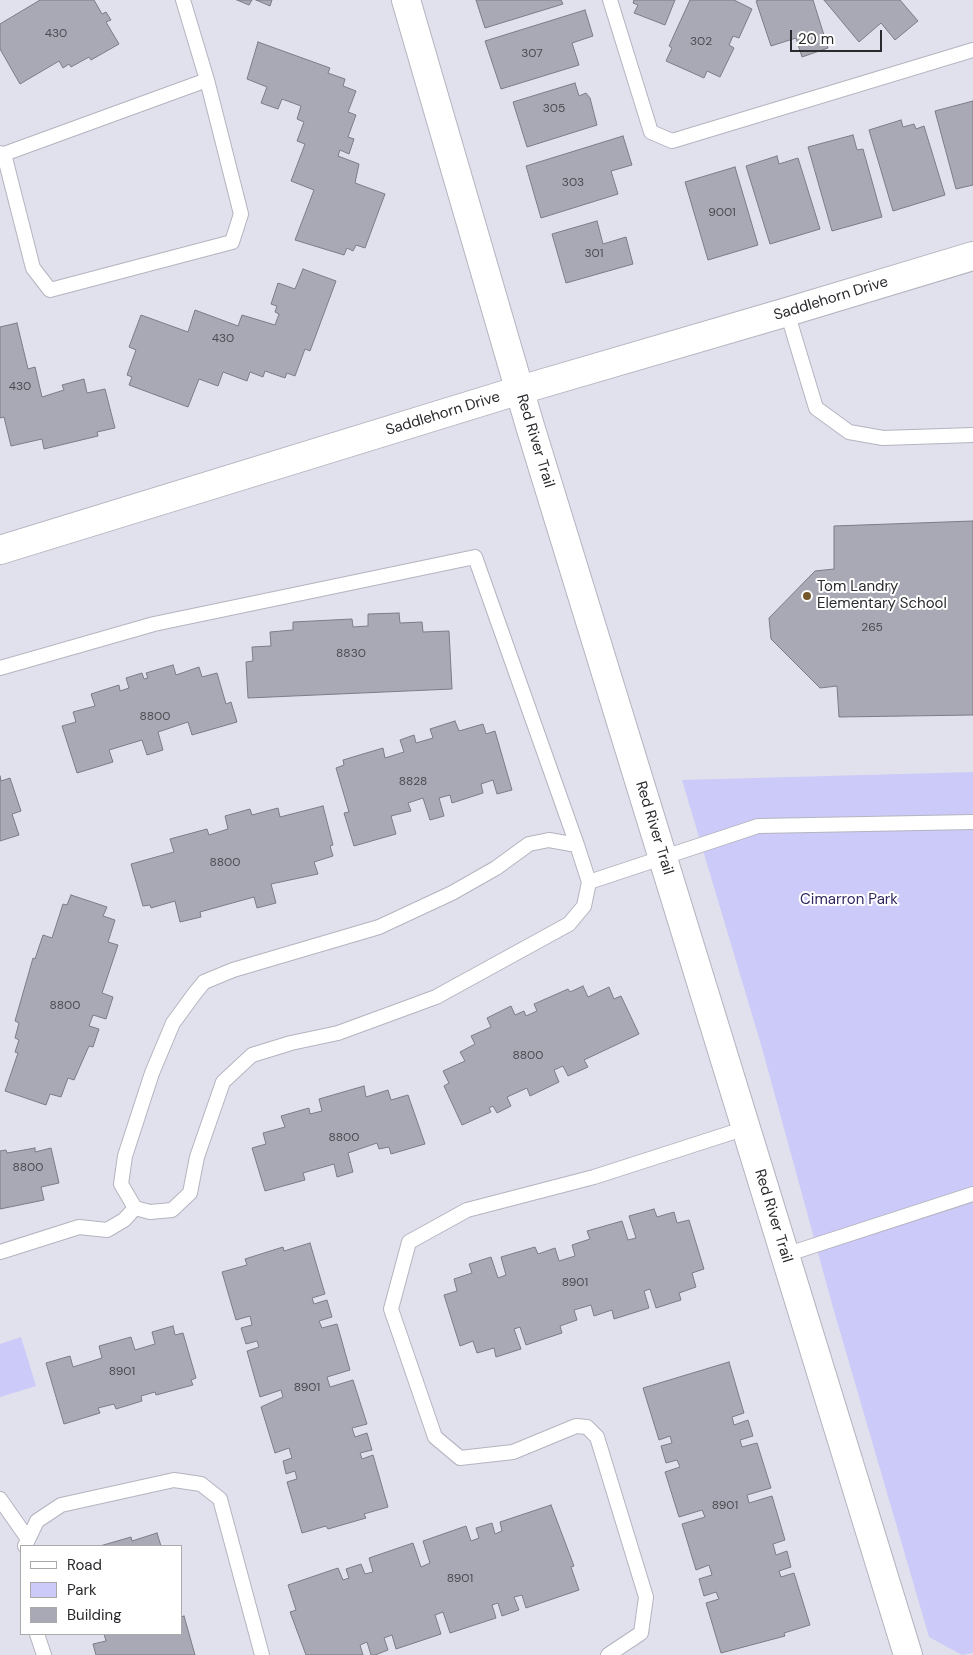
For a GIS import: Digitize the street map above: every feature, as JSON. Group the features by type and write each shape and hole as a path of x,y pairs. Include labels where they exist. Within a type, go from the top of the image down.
{"street":[{"name":"Red River Trail","path":"406,0 520,390 908,1655"},
{"name":"Saddlehorn Drive","path":"0,550 520,390 973,256"}],"lane":[{"path":"183,0 207,80 241,214 232,242 50,290 33,268 2,154 207,80"},
{"path":"610,0 651,132 672,142 973,50"},
{"path":"787,312 816,408 849,432 883,438 973,435"},
{"path":"0,668 154,624 475,557 577,845 589,882 584,906 568,924 436,997 338,1034 291,1043 252,1055 223,1082 197,1156 190,1193 172,1210 150,1212 135,1208 121,1184 125,1156 152,1073 173,1023 204,982 233,970 380,927 452,893 496,868 529,844 549,840 577,845"},
{"path":"589,882 758,826 973,822"},
{"path":"608,1655 641,1633 646,1597 597,1437 587,1426 576,1426 513,1452 460,1458 436,1437 392,1309 409,1242 467,1210 594,1177 746,1128"},
{"path":"785,1255 973,1194"},
{"path":"0,1252 79,1227 107,1230 124,1220 135,1208"},
{"path":"27,1543 37,1521 60,1505 174,1480 201,1484 220,1499 262,1655"},
{"path":"0,1499 27,1543"},
{"path":"37,1635 44,1655"}],"green space":[{"name":"Cimarron Park","path":"973,772 973,1653 962,1655 929,1637 832,1304 762,1048 682,780"},
{"path":"21,1337 36,1386 0,1397 0,1344"}],"building":[{"path":"40,0 94,0 102,14 106,12 111,20 106,22 119,44 91,60 89,57 71,67 69,64 63,68 59,61 20,84 0,49 0,24"},
{"path":"237,0 252,0 249,5"},
{"path":"256,0 272,0 270,6"},
{"path":"476,0 561,0 563,4 485,28"},
{"path":"634,0 675,0 665,25 634,13 638,5 633,3"},
{"path":"690,0 734,0 752,9 739,38 733,36 729,45 734,48 720,77 707,71 704,78 666,61 672,48 669,46"},
{"path":"813,0 828,48 802,57 796,38 771,46 756,1"},
{"path":"824,0 900,0 918,21 895,40 881,23 859,42"},
{"path":"585,10 593,36 572,43 579,65 501,89 485,41"},
{"path":"258,42 330,68 328,73 345,79 343,86 356,91 348,112 356,115 348,137 354,139 349,154 340,150 338,156 359,164 355,183 385,194 365,248 356,245 353,251 347,248 344,255 295,240 314,190 291,181 305,144 297,141 304,122 297,119 301,106 282,99 278,109 261,103 267,87 247,79"},
{"path":"575,83 579,96 586,93 590,98 597,125 527,147 513,102"},
{"path":"973,101 973,185 956,189 935,111"},
{"path":"901,120 903,127 914,124 916,129 924,126 945,195 893,211 869,130"},
{"path":"853,135 857,150 863,149 882,217 832,231 808,147"},
{"path":"623,136 632,165 611,171 618,194 541,218 526,166"},
{"path":"777,156 779,164 798,158 820,229 770,244 746,166"},
{"path":"735,167 758,245 708,260 685,182"},
{"path":"597,221 603,244 626,237 633,264 566,283 552,234"},
{"path":"303,269 336,281 310,351 305,349 295,376 287,373 285,378 265,371 263,377 250,372 247,381 223,372 218,386 199,379 188,407 129,385 132,377 127,375 136,350 129,347 141,315 188,332 195,310 238,326 242,315 275,325 279,314 275,312 277,306 271,304 278,283 295,289"},
{"path":"17,323 28,369 35,367 42,397 64,390 62,385 84,379 87,393 105,389 115,428 97,432 98,436 44,449 42,439 11,446 4,417 0,418 0,327"},
{"path":"973,521 973,715 839,717 837,686 820,688 771,639 769,618 815,571 834,569 834,526"},
{"path":"399,613 400,623 422,622 423,632 449,631 452,689 248,698 246,662 253,661 252,647 271,646 270,632 293,630 293,622 352,619 353,627 368,626 368,614"},
{"path":"173,665 176,675 199,667 202,677 217,673 226,704 231,702 237,722 192,735 188,722 158,732 163,750 147,755 142,740 109,750 113,762 77,773 62,726 76,722 73,712 95,706 91,694 119,685 120,691 129,688 126,678 142,673 144,679 148,678 146,673"},
{"path":"455,721 459,731 483,724 486,734 495,731 512,790 497,794 493,780 481,784 483,793 452,803 450,795 439,798 444,816 430,820 423,798 408,803 411,811 391,816 396,834 354,846 344,813 349,812 336,768 344,765 343,760 383,748 385,758 404,752 400,740 414,735 416,743 433,738 430,729"},
{"path":"0,776 1,781 10,778 21,811 12,814 19,835 0,841"},
{"path":"323,806 333,845 330,846 333,856 314,862 318,874 271,884 276,903 257,908 254,897 200,912 201,917 180,922 175,901 151,908 150,905 143,906 131,864 174,852 170,839 207,829 209,835 228,829 225,816 250,809 252,815 278,808 280,817"},
{"path":"71,895 107,907 103,916 115,920 108,942 118,945 102,993 113,997 106,1019 93,1015 89,1026 99,1029 93,1047 89,1046 74,1080 68,1078 61,1097 50,1094 46,1105 5,1091 18,1053 15,1052 19,1040 15,1038 19,1023 15,1021 33,958 35,959 43,935 52,938 63,904 67,905"},
{"path":"583,986 588,997 609,987 614,999 621,996 639,1034 584,1060 588,1067 568,1076 563,1066 554,1070 559,1082 530,1096 527,1088 507,1097 511,1106 497,1113 493,1106 489,1108 491,1112 462,1125 444,1086 449,1083 443,1071 465,1061 460,1052 475,1044 471,1036 491,1027 487,1018 511,1006 515,1015 524,1011 526,1016 537,1011 534,1004 568,989 570,992"},
{"path":"364,1086 366,1097 388,1090 391,1100 408,1095 425,1144 391,1154 389,1147 379,1149 377,1143 348,1153 353,1172 337,1177 334,1164 303,1173 305,1180 265,1191 252,1148 266,1144 263,1133 285,1127 281,1116 309,1108 310,1114 322,1111 319,1099"},
{"path":"35,1148 35,1152 51,1148 59,1183 41,1187 44,1200 0,1209 0,1151 6,1150 7,1153"},
{"path":"654,1209 657,1217 674,1212 677,1223 689,1220 704,1269 692,1273 696,1287 679,1293 681,1300 656,1308 650,1289 644,1291 649,1308 614,1319 612,1310 594,1316 591,1305 574,1310 577,1320 560,1326 562,1333 526,1345 520,1327 514,1329 521,1349 496,1357 494,1348 477,1353 473,1341 460,1346 444,1295 457,1291 454,1279 472,1273 469,1264 491,1257 498,1278 506,1275 501,1257 535,1247 538,1254 555,1248 559,1261 575,1256 572,1245 590,1239 587,1231 622,1221 628,1240 636,1238 629,1216"},
{"path":"310,1243 325,1294 312,1298 314,1304 327,1300 332,1317 319,1321 322,1328 337,1324 350,1370 327,1377 330,1387 353,1380 367,1424 352,1428 355,1437 367,1433 372,1450 360,1453 362,1459 373,1455 388,1507 364,1514 366,1518 328,1529 326,1526 302,1533 287,1482 297,1479 295,1471 286,1474 283,1461 292,1458 289,1448 275,1453 261,1407 283,1397 281,1390 260,1397 247,1351 259,1347 257,1341 246,1344 241,1328 252,1325 250,1316 236,1320 222,1272 247,1265 245,1259 283,1247 284,1251"},
{"path":"173,1326 175,1335 183,1333 196,1378 191,1380 193,1385 156,1395 155,1392 141,1396 142,1401 116,1409 114,1404 98,1408 100,1413 64,1424 46,1363 70,1356 73,1367 102,1358 99,1346 131,1337 135,1350 155,1344 152,1332"},
{"path":"729,1362 744,1413 732,1417 734,1425 748,1420 753,1436 740,1440 742,1447 757,1443 771,1488 747,1495 749,1503 772,1496 785,1540 773,1544 776,1555 787,1551 791,1567 779,1571 781,1577 794,1573 810,1625 784,1633 785,1636 721,1653 706,1603 719,1599 716,1592 704,1596 699,1579 712,1575 709,1565 696,1570 682,1524 705,1517 702,1510 679,1517 665,1472 680,1467 677,1460 666,1463 661,1446 672,1443 670,1436 659,1440 643,1388"},
{"path":"551,1505 574,1566 571,1567 579,1590 526,1608 522,1595 514,1597 519,1610 502,1616 498,1603 492,1605 496,1618 450,1633 443,1612 435,1615 441,1634 396,1649 392,1635 384,1638 388,1650 375,1655 371,1655 367,1642 360,1645 363,1655 306,1655 290,1612 296,1610 288,1585 338,1568 343,1580 349,1578 346,1569 361,1564 365,1574 373,1572 369,1558 413,1543 421,1567 430,1563 423,1541 466,1526 471,1541 479,1538 476,1528 492,1523 495,1534 502,1531 500,1522"},
{"path":"157,1533 161,1545 103,1545 131,1537 132,1541"},
{"path":"184,1616 195,1655 96,1655 93,1644 106,1641 104,1635 182,1635 182,1617"}],"place":[{"name":"Tom Landry Elementary School","path":"807,596"}]}
